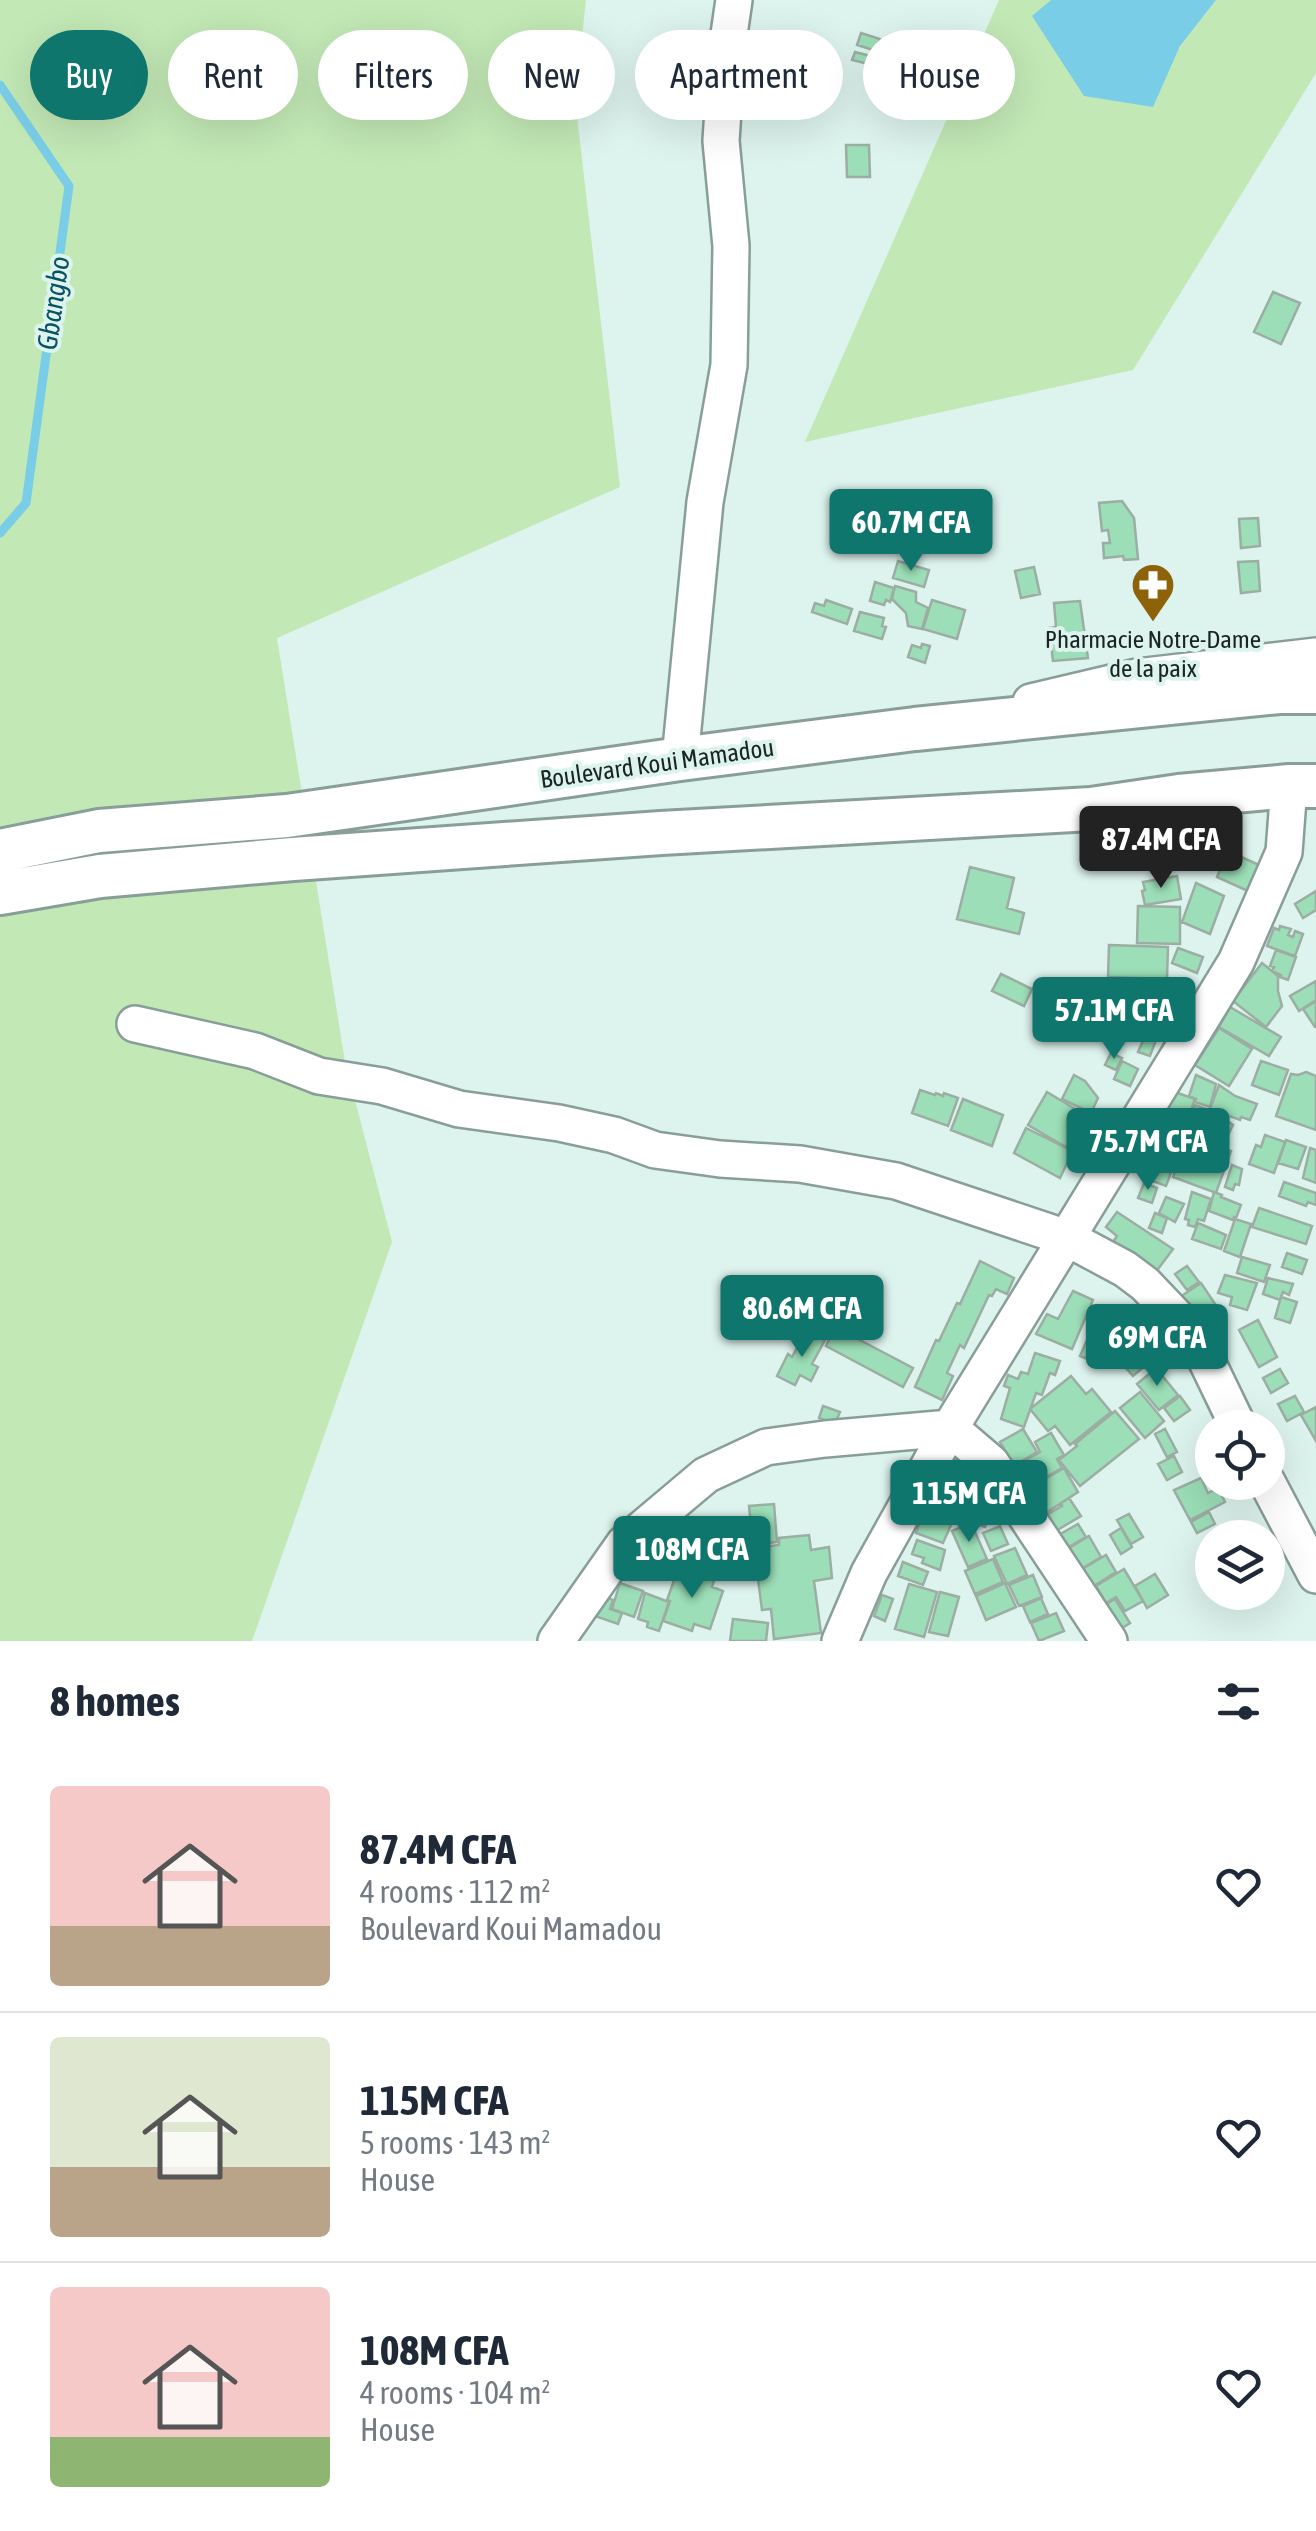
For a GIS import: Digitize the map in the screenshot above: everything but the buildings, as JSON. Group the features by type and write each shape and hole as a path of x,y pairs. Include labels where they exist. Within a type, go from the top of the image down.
{"main road":[{"name":"Boulevard Koui Mamadou","path":"0,851 99,831 287,816 915,729 1279,692 1316,692"},
{"path":"0,893 100,876 293,859 1091,809 1179,796 1303,786"}],"street":[{"path":"680,759 705,502 729,365 731,246 721,141 734,0"},
{"path":"915,729 1138,677 1316,656"},
{"path":"840,1641 869,1573 950,1428 1236,962 1300,848 1303,786"},
{"path":"135,1024 255,1052 319,1076 382,1086 459,1109 596,1131 655,1150 800,1164 896,1181 1067,1238 1135,1276 1184,1324 1212,1369 1231,1410"},
{"path":"556,1641 624,1544 706,1475 766,1447 950,1428 990,1462 1109,1641"},
{"path":"1276,1500 1316,1575"}],"green space":[{"path":"0,0 586,0 583,30 488,30 488,120 577,120 620,487 277,638 345,1062 392,1242 252,1641 0,1641"},
{"path":"999,0 1051,0 1033,16 1152,107 1180,46 1216,0 1316,0 1316,73 1133,370 805,442 946,120 1015,120 1015,30 986,30"}],"water":[{"path":"1051,0 1216,0 1180,46 1153,107 1084,96 1032,16"}],"waterway":[{"name":"Gbangbo","path":"0,85 69,186 26,503 0,533"}],"place":[{"name":"Pharmacie Notre-Dame de la paix","path":"1153,623"}]}
